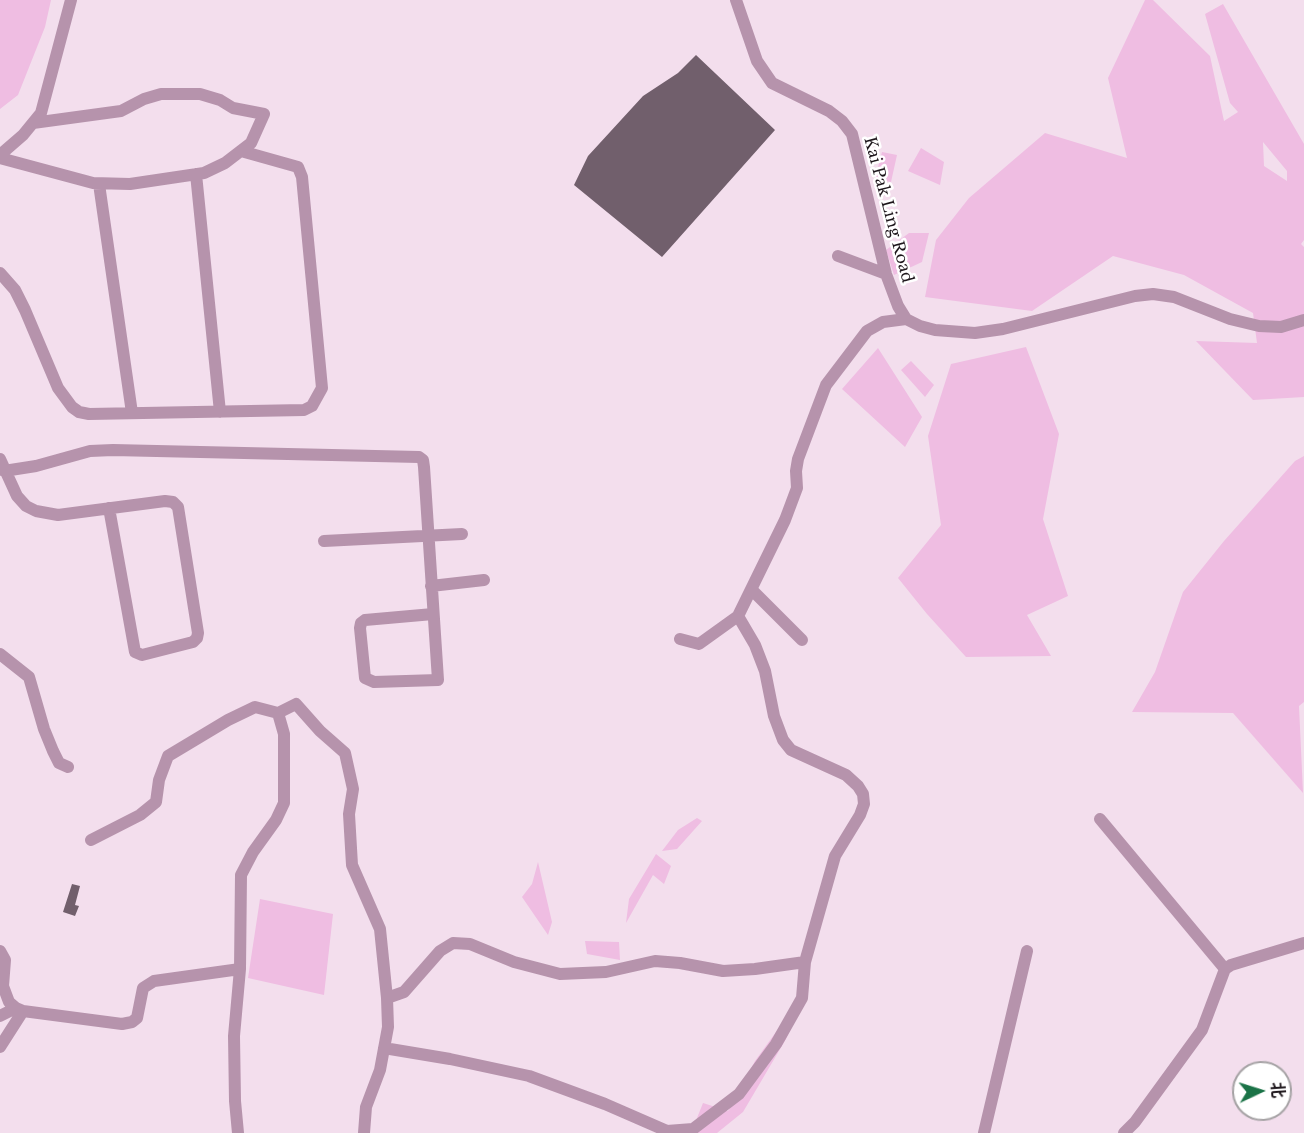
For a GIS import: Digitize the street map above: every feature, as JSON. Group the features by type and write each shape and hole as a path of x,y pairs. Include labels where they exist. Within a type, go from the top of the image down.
{"street":[{"path":"33,123 121,111 144,99 161,94 200,94 220,100 234,108 264,114 251,143 242,151 225,163 196,174 130,184 99,184 38,170 0,156 23,135 41,113 71,0"},
{"name":"Kai Pak Ling Road","path":"736,0 757,61 772,83 829,111 842,121 852,134 886,274 898,306 906,319"},
{"path":"0,273 15,290 58,388 72,407 79,412 89,414 304,410 312,406 322,388 302,177 298,167 242,151"},
{"path":"196,174 220,412"},
{"path":"99,184 132,413"},
{"path":"838,256 886,274"},
{"path":"680,639 699,644 738,616 785,520 797,488 798,459 826,385 867,331 883,322 906,319 934,330 975,333 1003,329 1135,296 1153,294 1174,297 1230,319 1259,327 1281,327 1304,320"},
{"path":"4,471 36,466 90,451 113,450 419,457 423,460 424,467 438,680 374,682 365,678 361,623 365,620 433,614"},
{"path":"0,459 16,496 26,506 36,511 58,515 109,508 165,501 173,502 178,507 198,633 193,642 142,655 135,652 109,508"},
{"path":"324,541 462,534"},
{"path":"431,586 484,580"},
{"path":"752,590 802,639"},
{"path":"384,1048 529,1076 605,1104 666,1131 693,1129 739,1094 776,1044 802,999 805,962 835,856 863,809 862,794 858,786 846,775 791,750 783,740 774,716 765,671 755,645 738,616"},
{"path":"0,654 29,677 53,751 59,763 68,767"},
{"path":"91,840 140,815 156,802 159,780 168,756 228,720 255,707 278,713 296,704 320,731 345,753 353,789 349,814 352,865 381,929 387,998 388,1027 380,1070 366,1107 364,1133"},
{"path":"238,1133 234,1036 240,969 241,875 253,852 276,820 284,803 284,734 278,713"},
{"path":"1100,819 1225,969"},
{"path":"1124,1133 1135,1122 1202,1030 1225,969 1231,965 1304,943"},
{"path":"387,998 404,992 440,951 453,944 470,944 514,962 560,974 606,972 655,961 723,971 805,962"},
{"path":"0,951 5,960 3,986 9,1002 20,1010"},
{"path":"984,1133 1026,951"},
{"path":"0,1016 20,1010 122,1024 132,1022 137,1018 143,988 154,981 240,969"},
{"path":"0,1047 20,1010"}],"shaded area":[{"path":"0,0 51,0 45,27 18,95 0,109"},
{"path":"1145,0 1153,0 1210,56 1224,121 1238,112 1230,103 1205,14 1223,4 1304,144 1304,240 1301,244 1304,247 1304,397 1253,400 1196,341 1257,343 1253,313 1184,275 1113,256 1032,311 925,297 936,240 969,198 1045,133 1127,158 1108,78","holes":["1263,142 1287,171 1287,181 1264,166"]},
{"path":"921,148 944,162 940,185 908,171"},
{"path":"882,152 897,155 891,182 875,179"},
{"path":"909,233 929,233 922,262 894,275 886,250"},
{"path":"1026,347 1059,434 1043,519 1068,596 1027,615 1051,656 966,657 898,578 941,525 928,436 951,364"},
{"path":"878,348 922,417 905,447 842,389"},
{"path":"911,361 934,385 925,397 901,370"},
{"path":"1304,456 1304,702 1299,706 1303,793 1233,713 1132,712 1155,672 1183,592 1224,541 1295,461"},
{"path":"697,818 702,821 677,849 662,851 678,830"},
{"path":"656,854 671,866 664,884 653,875 626,923 629,899"},
{"path":"538,862 552,922 548,935 522,897 532,884"},
{"path":"260,899 333,914 324,995 248,978"},
{"path":"585,941 619,942 620,960 587,954"},
{"path":"808,992 786,1039 743,1112 717,1133 691,1133 703,1103 728,1111 755,1061"}],"building":[{"path":"696,55 775,130 662,257 574,185 588,156 643,96 678,73"},
{"path":"72,884 80,886 75,905 79,906 75,916 63,912"}]}
